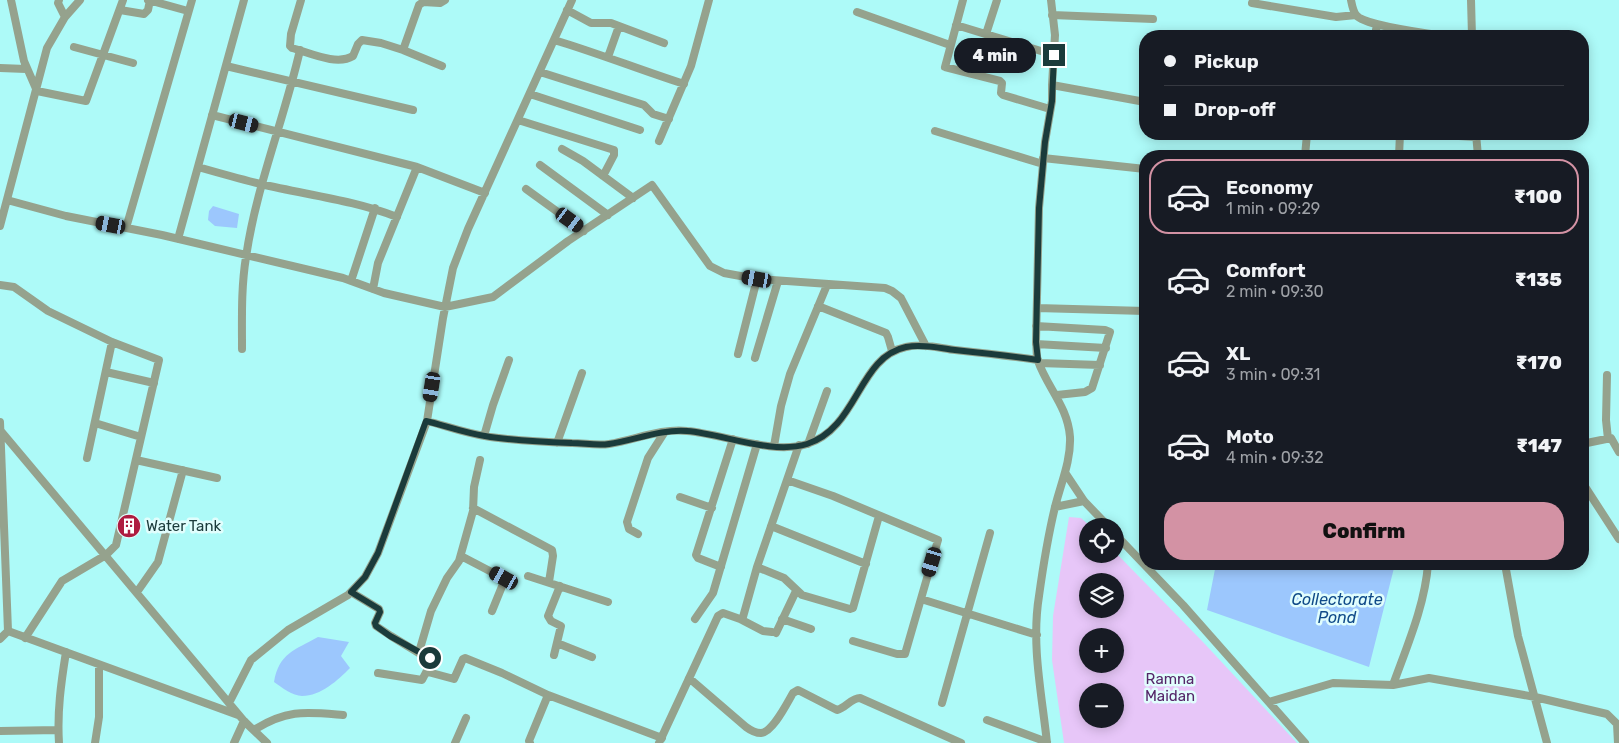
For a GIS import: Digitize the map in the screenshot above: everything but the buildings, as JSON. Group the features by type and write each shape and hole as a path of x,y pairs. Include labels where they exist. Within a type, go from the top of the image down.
{"street":[{"path":"11,0 26,69 37,91"},
{"path":"59,0 58,4 65,17"},
{"path":"0,226 47,48 65,17 80,0"},
{"path":"37,91 86,100 123,0"},
{"path":"120,10 144,14 148,10 149,0 188,11"},
{"path":"126,228 192,0"},
{"path":"178,239 244,0"},
{"path":"301,0 290,42 292,48 332,59 344,59 353,56 360,42 366,40 403,50 442,66"},
{"path":"403,50 418,5 423,2 440,3 445,0"},
{"path":"230,703 251,660 288,630 351,592 365,577 378,553 426,421 453,268 468,229 572,0"},
{"path":"659,141 691,66 709,0"},
{"path":"963,0 945,68 1001,82 1003,95 1050,109"},
{"path":"986,34 997,0"},
{"path":"986,720 1047,742 1036,649 1038,598 1055,507 1066,474 1070,437 1068,421 1057,395 1038,361 1036,344 1039,208 1054,55 1051,0"},
{"path":"1351,0 1356,15 1360,19 1410,30"},
{"path":"1471,0 1472,30"},
{"path":"1252,3 1336,17 1356,15"},
{"path":"567,10 590,22 608,22 664,43"},
{"path":"857,12 950,46"},
{"path":"1052,15 1152,19"},
{"path":"1376,30 1377,24"},
{"path":"956,25 1054,55"},
{"path":"608,57 619,26"},
{"path":"554,40 684,84"},
{"path":"74,47 133,63"},
{"path":"242,349 242,289 246,256 262,184 300,50"},
{"path":"226,66 413,110"},
{"path":"0,68 26,69"},
{"path":"540,72 644,105 653,114 669,119"},
{"path":"1052,85 1139,101"},
{"path":"530,94 640,130"},
{"path":"212,115 417,168 485,193"},
{"path":"518,120 614,150 614,155 603,176"},
{"path":"935,131 1043,161 1139,169"},
{"path":"562,149 584,161 633,198"},
{"path":"540,165 608,215"},
{"path":"198,167 262,184 344,200 374,208 397,217"},
{"path":"373,289 378,263 417,168"},
{"path":"7,200 66,216 178,239 351,281 384,294 445,307 493,297 584,231 652,186 710,266 724,273 757,279 885,288 901,298 926,346"},
{"path":"526,189 584,231"},
{"path":"351,281 374,208"},
{"path":"738,354 757,279"},
{"path":"755,358 778,281"},
{"path":"774,446 790,374 827,284"},
{"path":"0,285 14,288 48,311 112,342 160,360 116,545 106,555 62,581 26,638"},
{"path":"818,306 886,333 892,352"},
{"path":"1037,308 1139,311"},
{"path":"1036,326 1108,330 1110,334 1094,385 1090,390 1057,395"},
{"path":"87,458 112,342"},
{"path":"1036,344 1106,348"},
{"path":"426,421 484,436 557,443 608,444 664,433 686,431 757,444 799,446 808,444 831,430 848,411 874,367 884,356 905,347 926,346 1038,361 1100,365"},
{"path":"484,436 509,360"},
{"path":"106,372 154,383"},
{"path":"557,443 582,373"},
{"path":"1608,376 1606,420 1608,438"},
{"path":"808,444 827,391"},
{"path":"0,422 8,631 0,639"},
{"path":"95,423 141,437"},
{"path":"0,430 242,718 267,743"},
{"path":"638,534 629,529 627,522 648,458 664,433"},
{"path":"1589,442 1608,438 1612,439 1619,452"},
{"path":"721,566 696,556 733,439"},
{"path":"695,619 710,598 757,444"},
{"path":"740,619 745,613 757,567 799,446"},
{"path":"136,460 217,478"},
{"path":"419,652 430,611 449,576 459,563 473,508 474,487 480,460"},
{"path":"137,592 158,562 183,470"},
{"path":"1066,474 1084,501 1100,518"},
{"path":"787,480 833,496 938,540 904,655 853,641"},
{"path":"1589,493 1619,539"},
{"path":"680,498 712,508"},
{"path":"1055,507 1084,501"},
{"path":"473,508 552,550 553,556 549,582"},
{"path":"757,567 784,578 796,591 805,596 850,609 854,608 879,516"},
{"path":"771,526 866,564"},
{"path":"942,704 990,533"},
{"path":"1124,543 1139,559"},
{"path":"461,556 505,579 492,611"},
{"path":"1149,570 1306,743"},
{"path":"1393,685 1416,617 1427,570"},
{"path":"1507,570 1518,636 1547,743"},
{"path":"528,576 608,602"},
{"path":"554,654 561,626 551,621 548,616 560,586"},
{"path":"428,672 454,679 463,659 466,658 548,695 660,740 718,616 724,613 763,631 774,632 796,591"},
{"path":"351,592 379,609 380,612 375,623 376,626 432,661 428,672 422,680 378,673"},
{"path":"921,599 1037,635"},
{"path":"782,618 812,629"},
{"path":"8,631 242,718"},
{"path":"557,643 592,656"},
{"path":"59,743 59,696 66,652"},
{"path":"95,743 99,717 99,664"},
{"path":"689,678 746,727 756,732 764,732 771,728 794,693 798,690 837,710 843,708 854,699 860,698 961,743"},
{"path":"1269,702 1333,683 1393,685 1429,678 1535,697 1607,714 1617,724 1618,743"},
{"path":"530,743 529,741 548,695"},
{"path":"254,730 269,721 288,714 343,715"},
{"path":"234,743 242,718"},
{"path":"455,743 466,718"},
{"path":"0,731 58,730"}],"green space":[{"name":"Ramna Maidan","path":"1069,517 1081,518 1079,518 1079,563 1124,563 1124,561 1203,642 1297,743 1064,743 1052,660 1053,616"}],"water":[{"path":"213,206 239,214 237,228 215,226 208,220 209,211"},
{"name":"Collectorate Pond","path":"1215,570 1393,570 1369,667 1207,610"},
{"path":"318,637 349,642 341,656 350,668 329,686 309,695 295,695 274,682 276,672 284,658 295,649"}],"place":[{"name":"Water Tank","path":"129,526"}],"route":[{"path":"430,658 376,626 375,623 380,612 379,609 351,592 365,577 378,553 411,467 426,421 484,436 557,443 608,444 653,434 686,431 774,446 799,446 808,444 831,430 848,411 874,367 884,356 905,347 926,346 1038,360 1036,342 1039,208 1045,142 1052,101 1054,55"}]}
